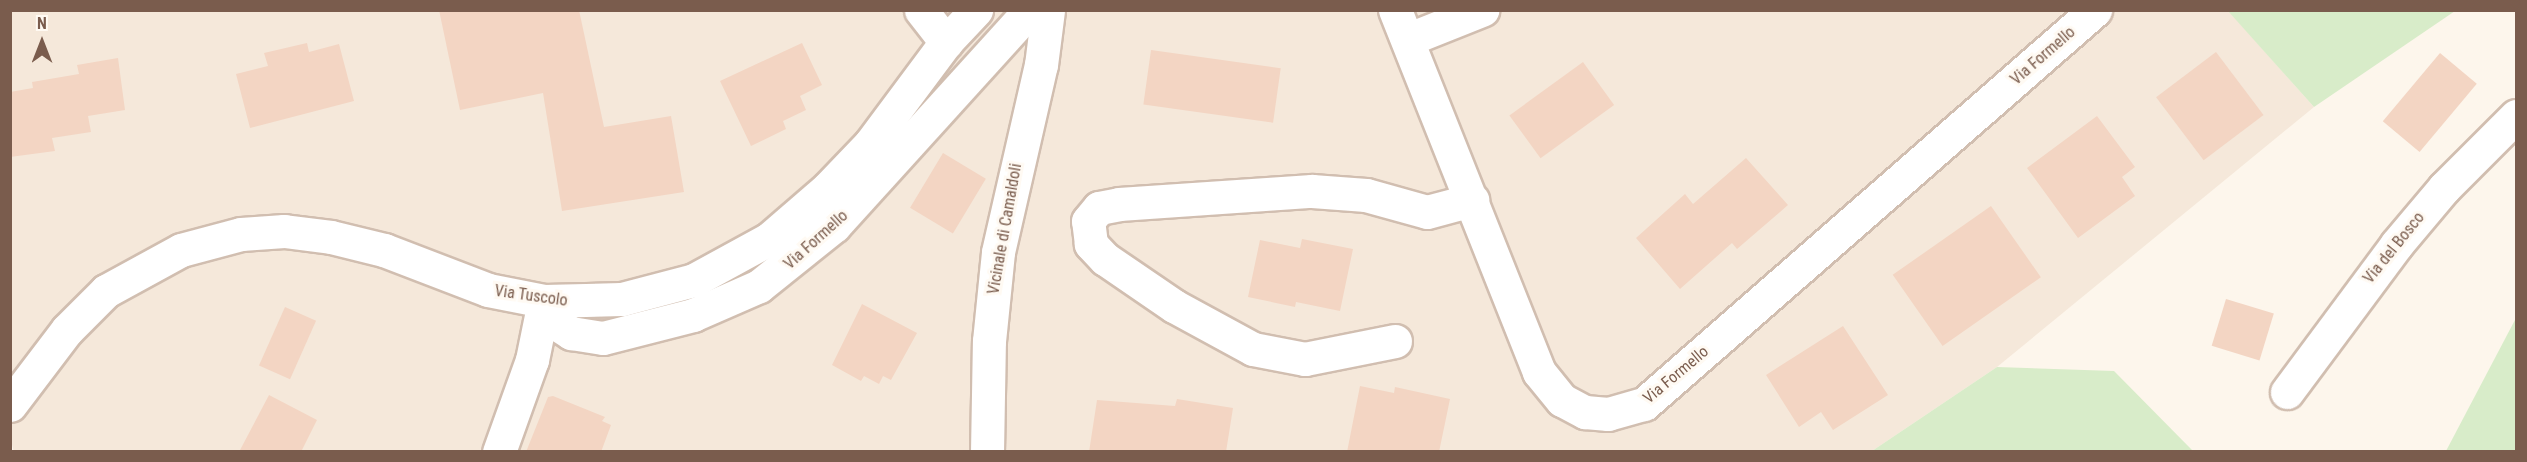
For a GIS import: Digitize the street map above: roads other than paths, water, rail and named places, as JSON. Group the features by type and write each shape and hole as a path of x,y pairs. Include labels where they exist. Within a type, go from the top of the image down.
{"street":[{"path":"921,10 946,42"},
{"name":"Via Tuscolo","path":"10,405 67,330 106,291 181,250 241,234 284,231 331,237 384,250 488,290 544,301 601,302 660,291 694,280 769,239 860,155 946,42 976,10"},
{"name":"Via Formello","path":"544,301 557,324 571,333 603,338 693,315 759,286 834,226 1030,10"},
{"name":"Vicinale di Camaldoli","path":"987,452 989,341 998,252 1041,65 1048,10"},
{"path":"1402,25 1482,10"},
{"name":"Via Formello","path":"1402,25 1539,372 1553,392 1585,412 1608,414 1632,410 1659,391 2096,10"},
{"name":"Via del Bosco","path":"2287,392 2396,245 2444,188 2517,116"},
{"path":"1395,341 1305,359 1253,349 1174,306 1106,259 1091,244 1088,220 1099,208 1119,204 1312,191 1366,195 1426,212 1472,200"},
{"path":"499,452 532,360 544,301"}]}
